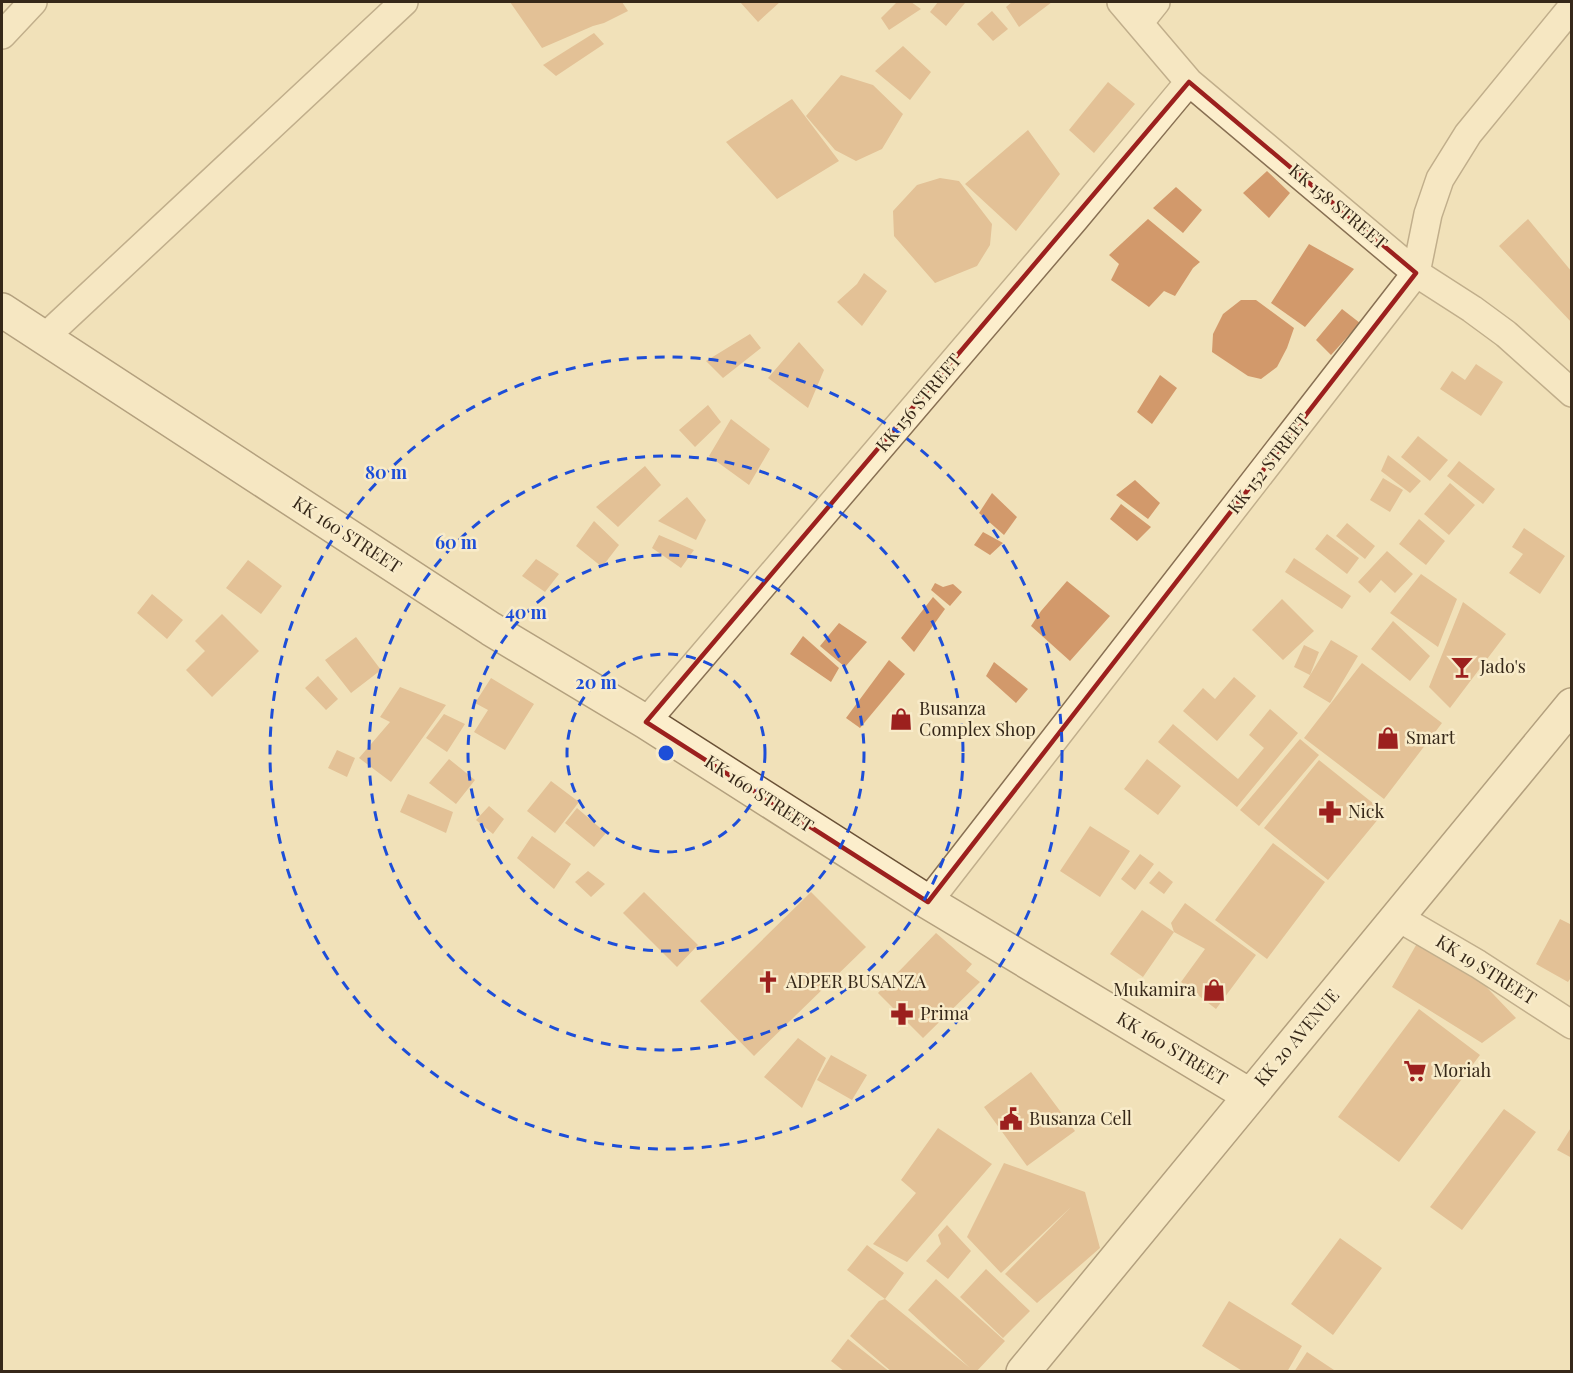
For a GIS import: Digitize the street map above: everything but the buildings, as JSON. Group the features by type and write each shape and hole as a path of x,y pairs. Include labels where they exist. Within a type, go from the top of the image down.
{"main road":[{"name":"KK 160 STREET","path":"2,310 491,629 646,722 928,902 1249,1095"},
{"name":"KK 20 AVENUE","path":"1023,1371 1249,1095 1399,918 1572,705"}],"street":[{"path":"2,35 33,2"},
{"path":"44,338 404,2"},
{"name":"KK 158 STREET","path":"1121,2 1148,12 1189,82 1416,273 1506,334 1572,393"},
{"name":"KK 152 STREET","path":"928,902 1416,273 1428,214 1440,179 1468,134 1572,7"},
{"name":"KK 156 STREET","path":"646,722 1189,82"},
{"name":"KK 19 STREET","path":"1399,918 1478,964 1572,1025"}],"highlighted area":[{"path":"1189,82 1416,273 928,902 646,722"}],"place":[{"name":"Jado's","path":"1462,667"},
{"name":"Busanza Complex Shop","path":"901,719"},
{"name":"Smart","path":"1388,738"},
{"name":"Nick","path":"1330,812"},
{"name":"ADPER BUSANZA","path":"768,982"},
{"name":"Mukamira","path":"1214,990"},
{"name":"Prima","path":"902,1014"},
{"name":"Moriah","path":"1415,1071"},
{"name":"Busanza Cell","path":"1011,1119"}]}
